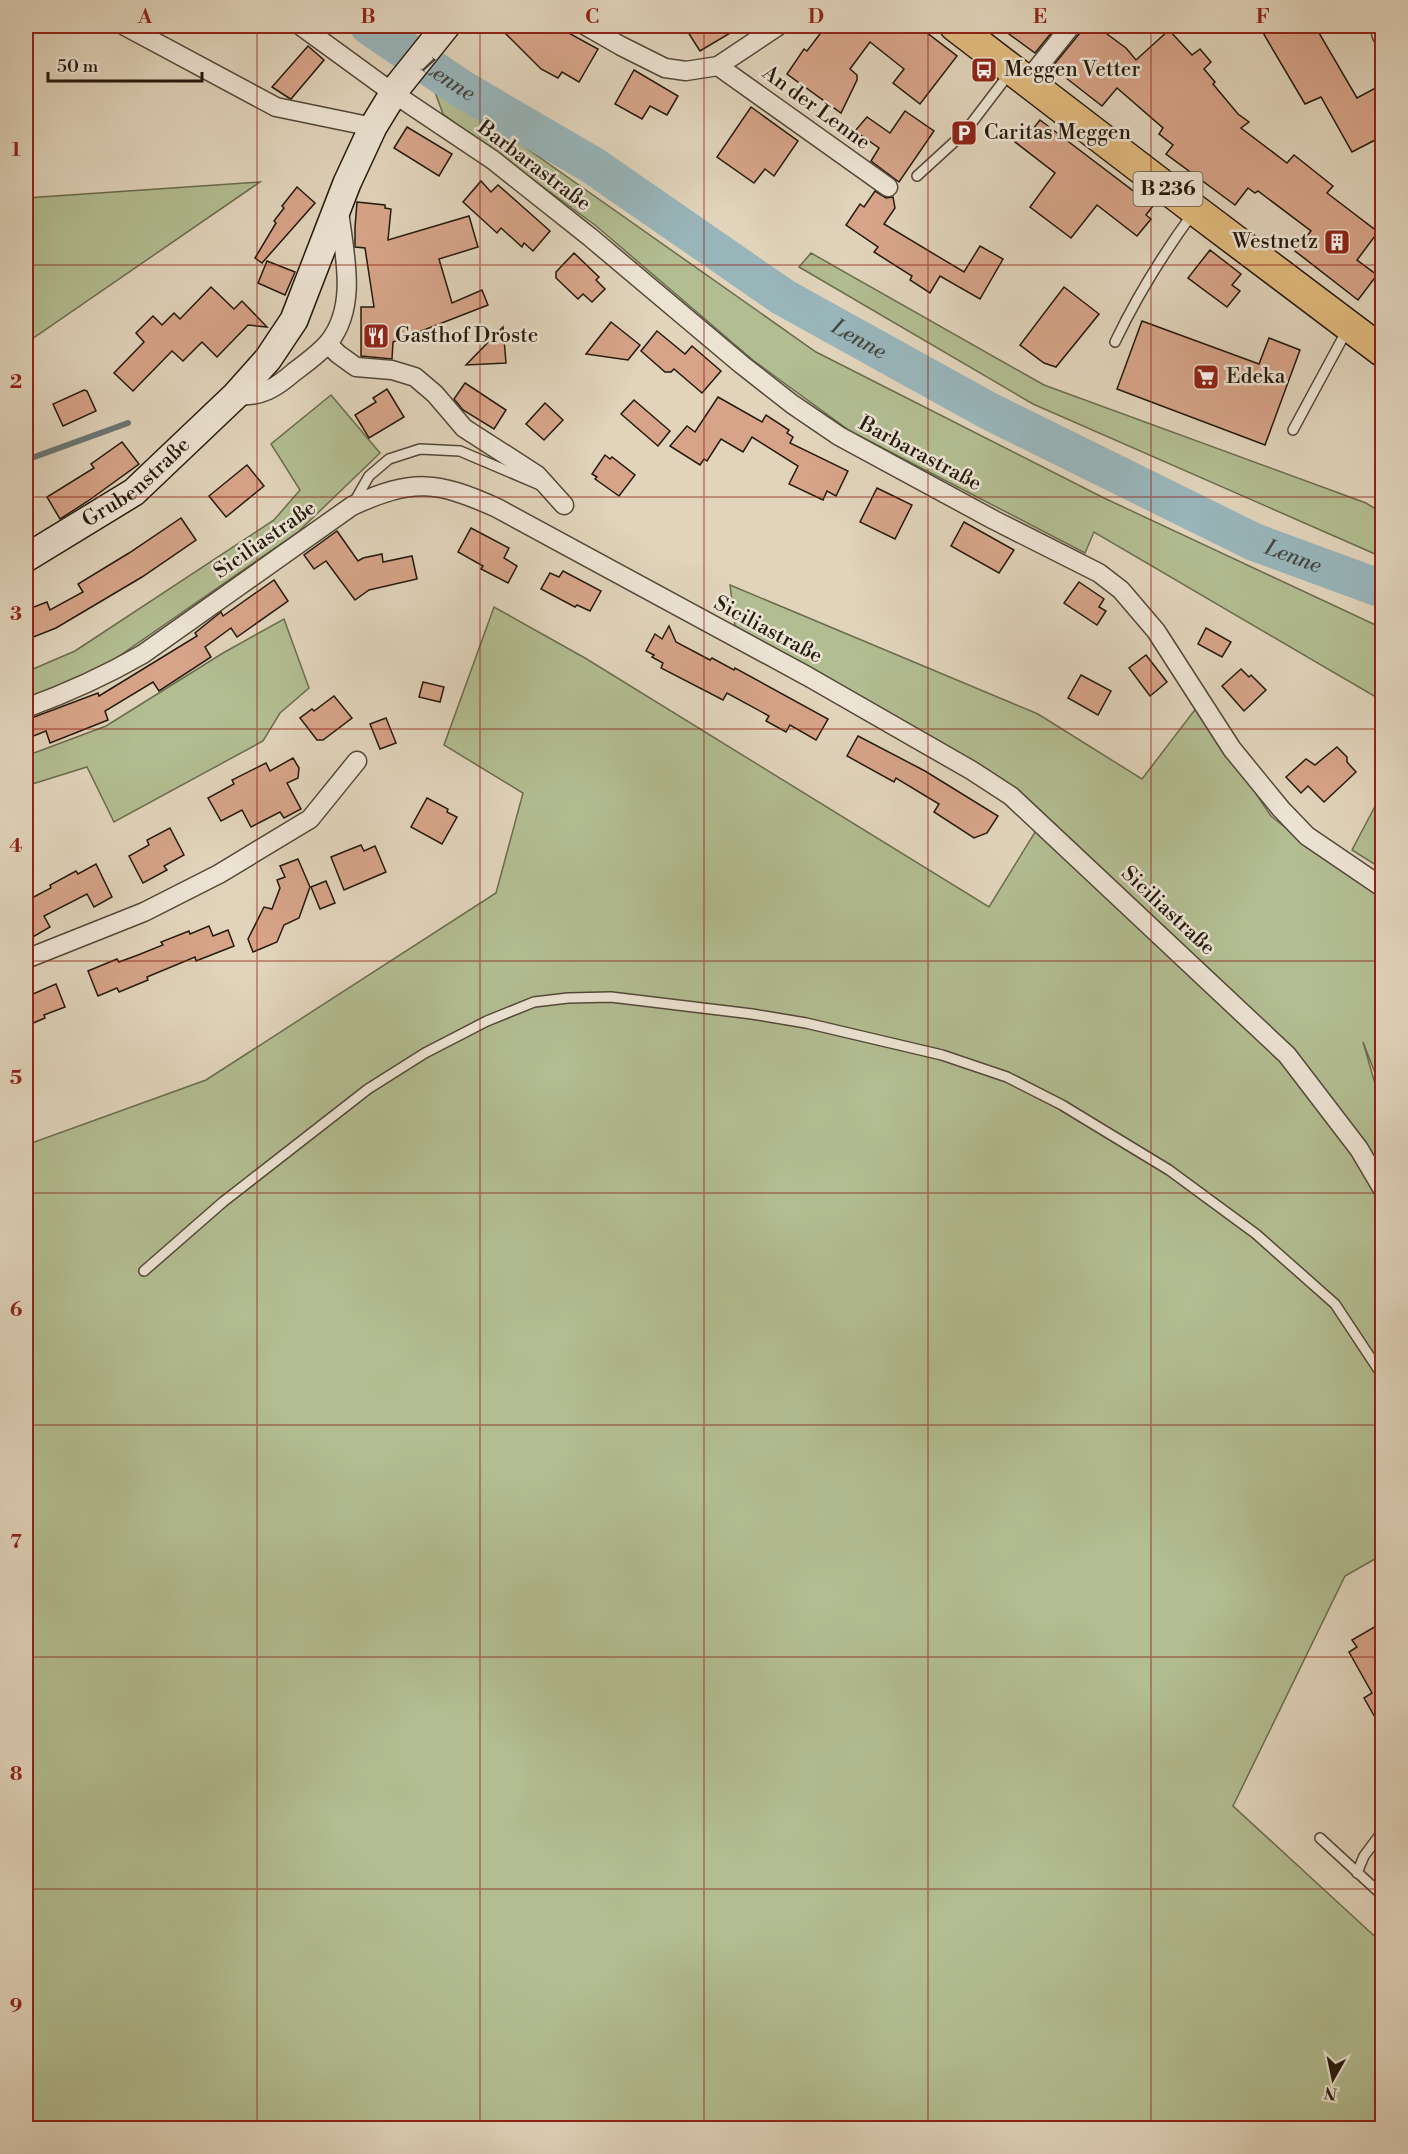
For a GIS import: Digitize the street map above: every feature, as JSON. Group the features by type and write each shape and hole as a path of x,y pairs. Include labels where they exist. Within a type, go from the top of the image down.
{"main road":[{"name":"Grubenstraße","path":"26,558 134,492 236,395 268,358 294,320 338,206 373,127 395,90 446,26"},
{"name":"B 236","path":"955,26 1383,351"}],"street":[{"path":"125,26 276,107 373,127"},
{"name":"Barbarastraße","path":"301,26 493,160 792,404 830,430 973,509 1099,573 1121,590 1156,631 1232,749 1281,809 1307,836 1383,887"},
{"path":"586,26 665,68 686,71 718,66 778,26"},
{"path":"1020,75 1071,26"},
{"path":"1379,26 1383,36"},
{"name":"An der Lenne","path":"718,66 888,187"},
{"path":"236,395 248,397 275,388 328,344 341,322 345,309 347,281 338,206"},
{"path":"328,344 356,367 392,370 415,377 435,394 464,428 537,475 564,505"},
{"name":"Siciliastraße","path":"26,708 75,690 143,654 352,506 380,493 402,487 427,486 465,493 497,508 807,676 971,770 1011,796 1287,1055 1359,1149 1383,1188"},
{"path":"26,959 144,912 219,874 310,819 357,761"}],"lane":[{"path":"917,176 964,133 1020,75"},
{"path":"1115,342 1138,296 1171,242 1195,210"},
{"path":"1293,430 1349,326"},
{"path":"352,506 369,476 389,459 420,448 460,451 552,489"},
{"path":"144,1272 224,1202 368,1089 425,1053 488,1021 534,1002 610,997 752,1014 806,1023 942,1055 1007,1077 1062,1105 1169,1170 1256,1234 1335,1304 1383,1375"},
{"path":"1357,1873 1364,1856 1383,1832"},
{"path":"1320,1839 1383,1895"}],"green space":[{"path":"431,81 816,352 1104,498 1382,628 1382,680 1374,696 1094,532 1085,553 850,431 754,361 595,225 443,114"},
{"path":"260,182 26,343 26,198"},
{"path":"811,253 1044,385 1366,503 1382,513 1382,557 1033,404 799,267"},
{"path":"331,395 380,453 298,532 99,670 26,698 26,672 75,651 274,520 300,490 271,444"},
{"path":"730,585 1038,714 1142,779 1197,707 1271,816 1301,840 1382,894 1382,1091 1363,1042 1382,1108 1382,1555 1345,1576 1233,1806 1382,1943 1382,2128 26,2128 26,1145 206,1080 496,893 523,793 444,745 494,607 585,658 989,907 1045,816 735,626"},
{"path":"284,619 309,688 280,713 263,741 114,822 87,767 26,786 26,756 106,726 223,653"},
{"path":"1382,793 1382,869 1352,850"}],"building":[{"path":"498,26 556,26 598,49 579,82 562,72 558,78 541,69"},
{"path":"684,26 742,26 700,51"},
{"path":"826,26 918,26 957,56 920,104 893,83 904,69 870,42 850,69 857,75 857,80 841,113 787,74 804,49 807,51"},
{"path":"998,26 1057,26 1035,53"},
{"path":"1082,26 1096,26 1126,48 1136,60 1169,30 1192,55 1200,49 1211,62 1204,69 1215,82 1213,84 1238,114 1249,122 1241,128 1287,163 1294,155 1333,186 1327,193 1378,232 1357,260 1377,275 1358,300 1295,251 1311,231 1258,191 1255,193 1248,188 1235,205 1166,154 1173,145 1159,134 1163,128 1117,88 1102,106 1052,67 1080,33"},
{"path":"1259,26 1315,26 1357,98 1383,84 1383,136 1352,152 1321,97 1305,104"},
{"path":"308,46 324,60 291,99 272,87"},
{"path":"634,70 678,96 667,115 650,106 642,119 615,104"},
{"path":"751,107 798,141 774,176 765,169 754,183 717,157"},
{"path":"905,111 934,131 899,182 871,161 879,148 855,131 867,117 890,133"},
{"path":"1040,120 1153,206 1146,215 1151,219 1137,236 1097,205 1071,238 1030,207 1055,173 1015,142 1028,125 1033,129"},
{"path":"407,127 452,154 439,176 394,148"},
{"path":"481,181 491,192 498,185 550,231 533,251 524,243 522,247 501,228 497,233 463,202"},
{"path":"297,187 315,203 262,263 255,258 276,223 274,221 284,208 282,206"},
{"path":"875,191 886,198 893,197 895,208 884,224 964,272 980,246 1003,259 980,299 940,276 930,293 910,280 912,276 874,252 878,247 846,225 860,204 864,207"},
{"path":"357,202 385,205 385,208 391,209 388,240 469,216 478,247 439,259 452,303 482,290 488,305 393,342 392,359 361,356 361,307 374,307 365,248 355,247"},
{"path":"1210,250 1241,274 1232,285 1240,291 1227,307 1188,278"},
{"path":"574,253 599,277 596,280 605,289 592,302 583,294 578,299 556,278 556,272"},
{"path":"267,261 295,272 285,295 258,283"},
{"path":"211,287 234,309 242,301 267,327 248,325 217,357 202,342 183,361 172,351 133,391 114,373 144,342 136,333 153,316 162,325 174,313 180,319"},
{"path":"1064,287 1099,314 1056,367 1044,363 1020,345"},
{"name":"Edeka","path":"1142,321 1259,364 1269,338 1300,350 1265,445 1117,389"},
{"path":"611,322 640,345 628,360 586,354"},
{"path":"503,327 506,363 466,365"},
{"path":"657,331 685,354 692,346 721,371 702,393 674,369 671,372 665,372 641,351"},
{"path":"465,383 506,410 494,429 463,410 454,399"},
{"path":"387,389 404,417 369,438 355,415 376,402 373,398"},
{"path":"84,390 87,391 96,411 63,426 53,404"},
{"path":"718,397 762,422 766,415 789,430 787,433 793,437 790,443 848,471 836,496 827,491 823,500 789,484 798,466 752,437 743,452 721,439 707,461 704,459 700,465 670,446 687,426 695,432"},
{"path":"634,400 670,431 658,446 621,414"},
{"path":"545,403 563,420 544,440 526,424"},
{"path":"122,442 139,464 60,519 47,497 94,468 91,464"},
{"path":"605,455 610,459 612,457 635,475 619,496 595,479 597,477 592,474"},
{"path":"247,465 264,486 226,517 209,496"},
{"path":"877,488 912,505 895,539 860,522"},
{"path":"181,518 196,540 142,577 56,628 26,640 26,610 47,602 50,610 83,592 78,584"},
{"path":"964,522 1014,550 999,573 951,546"},
{"path":"471,528 509,548 504,558 517,566 508,583 481,569 483,566 458,552"},
{"path":"337,531 358,561 382,554 383,562 412,556 417,579 369,590 355,600 326,561 314,569 304,555"},
{"path":"563,571 601,591 590,611 577,605 575,607 541,589 550,573 559,577"},
{"path":"274,580 288,601 237,637 231,628 205,647 211,657 159,691 153,682 105,711 108,720 50,743 46,731 26,739 26,720 98,693 99,696 197,636 195,633 221,612 223,616"},
{"path":"1079,582 1104,599 1099,607 1106,611 1097,625 1064,603"},
{"path":"669,626 676,642 710,660 712,658 734,670 735,668 828,719 816,740 790,725 786,732 766,721 769,716 727,693 723,700 661,668 663,663 646,651 655,634 662,639"},
{"path":"1206,628 1231,642 1222,657 1198,644"},
{"path":"1146,655 1167,682 1150,696 1129,668"},
{"path":"1241,669 1249,677 1251,675 1266,690 1244,711 1222,686"},
{"path":"1081,675 1111,691 1098,715 1068,698"},
{"path":"423,682 444,687 440,702 419,697"},
{"path":"334,696 352,718 323,740 317,740 300,718"},
{"path":"386,718 396,743 380,749 370,724"},
{"path":"858,736 925,771 998,816 987,833 974,838 934,812 939,804 896,778 894,782 847,756"},
{"path":"1337,747 1347,757 1347,762 1356,772 1324,802 1308,786 1301,793 1286,777 1306,759 1315,765"},
{"path":"293,758 299,768 298,778 287,783 301,809 284,818 280,812 251,827 242,810 221,821 208,798 234,784 232,780 266,763 270,771"},
{"path":"427,798 448,809 447,812 457,817 442,844 411,827"},
{"path":"170,828 184,855 164,866 167,870 143,883 129,856 149,845 147,840"},
{"path":"361,845 364,851 375,846 386,872 344,890 331,857"},
{"path":"298,859 310,887 299,918 284,925 277,942 253,952 248,939 264,907 272,909 280,888 277,880 285,877 280,866"},
{"path":"96,864 112,897 94,907 87,894 44,916 50,927 26,941 26,901 76,871 78,874"},
{"path":"326,881 335,903 320,909 311,887"},
{"path":"209,926 213,936 228,930 234,946 196,961 195,957 147,977 148,980 119,992 117,988 98,996 88,971 117,959 119,962 138,955 163,945 161,942"},
{"path":"56,984 65,1007 44,1015 45,1018 26,1026 26,997"},
{"path":"1383,1622 1383,1731 1364,1698 1372,1693 1349,1652 1357,1647 1352,1640"}],"waterway":[{"name":"Lenne","path":"369,26 462,89 592,165 783,297 987,410 1254,542 1382,589"},
{"path":"26,460 128,423"}],"place":[{"name":"Meggen Vetter","path":"984,70"},
{"name":"Caritas Meggen","path":"964,133"},
{"name":"Westnetz","path":"1337,242"},
{"name":"Gasthof Droste","path":"376,336"},
{"name":"Edeka","path":"1206,377"}]}
